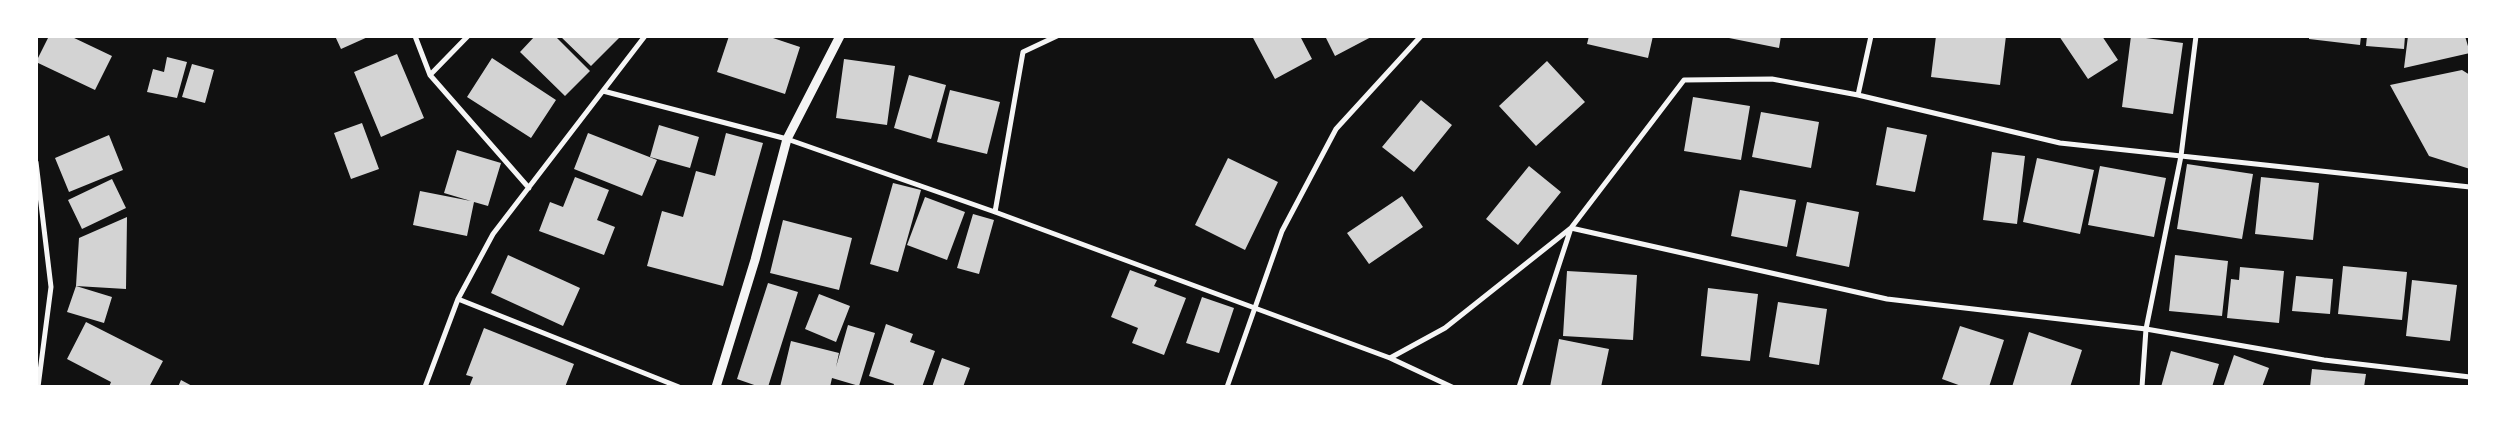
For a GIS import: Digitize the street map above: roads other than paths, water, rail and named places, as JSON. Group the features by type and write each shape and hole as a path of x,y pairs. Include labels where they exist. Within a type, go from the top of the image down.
{"street":[{"path":"415,36 430,75 529,188"},
{"path":"430,75 468,36"},
{"path":"425,387 458,300 493,234 646,36"},
{"path":"716,387 755,260 787,139 840,36"},
{"path":"995,212 1023,52 1057,36"},
{"path":"1227,387 1282,231 1336,129 1422,36"},
{"path":"1858,96 1871,36"},
{"path":"2142,387 2146,329 2181,156 2196,36"},
{"path":"1390,358 1446,328 1571,228 1684,80 1772,79 1858,96 2060,143 2470,187"},
{"path":"603,91 787,139 1256,306 1390,358 1452,387"},
{"path":"36,162 51,287 38,387"},
{"path":"1571,228 1886,299 2146,329 2324,360 2470,377"},
{"path":"1518,387 1571,228"},
{"path":"458,300 679,387"}]}
